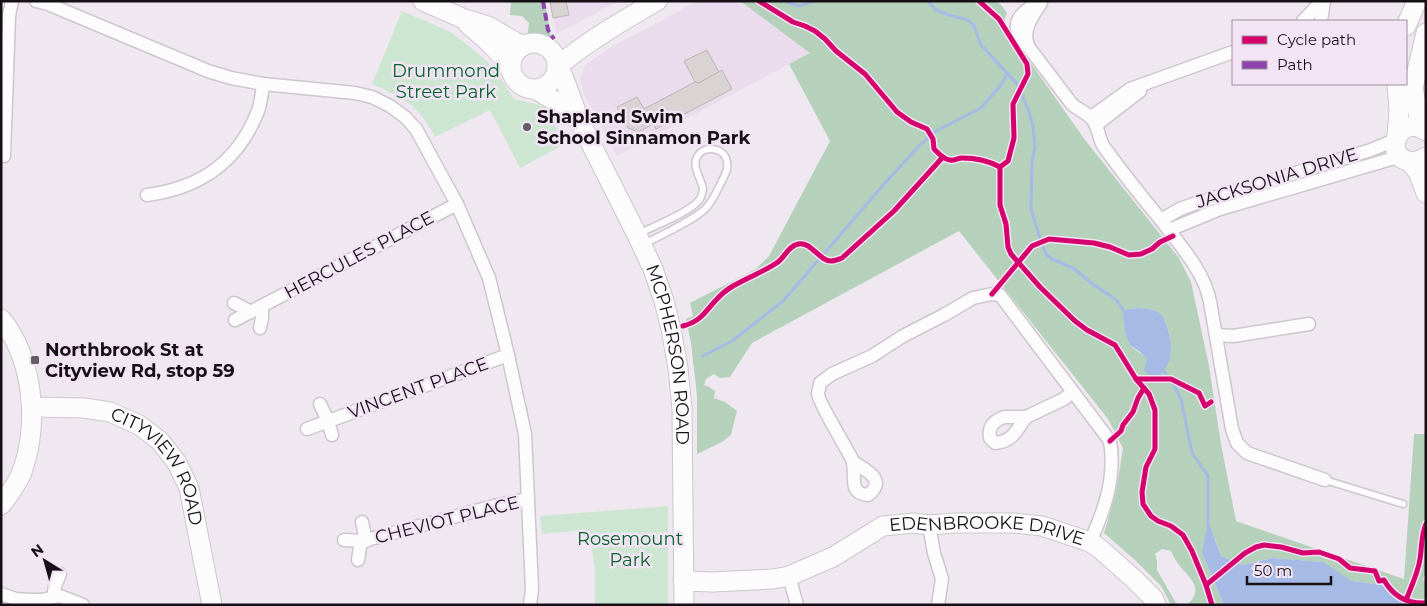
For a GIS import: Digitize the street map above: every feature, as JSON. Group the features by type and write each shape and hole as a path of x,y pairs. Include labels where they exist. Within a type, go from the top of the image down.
{"street":[{"path":"4,156 9,16 12,1"},
{"path":"36,1 48,4 208,71 231,78 263,84 372,97 390,106 405,117 416,129 457,204 489,278 508,354 525,434 532,589 530,605"},
{"path":"423,1 462,18 488,26 515,42 525,45"},
{"path":"556,63 616,24 657,1"},
{"path":"1041,1 1020,17 1016,25 1018,33 1074,106 1093,121 1104,146 1165,225 1198,271 1206,286 1232,429 1237,443 1247,452 1325,480"},
{"path":"1304,20 1323,1"},
{"path":"1321,20 1323,1"},
{"path":"1407,24 1418,1"},
{"path":"462,18 497,50 507,62 518,84 524,88 537,90 550,84 554,78 556,63"},
{"path":"1396,138 1405,128 1410,126 1423,129 1413,88 1426,33"},
{"path":"511,72 513,56 518,49 532,43 547,47 563,76 580,122"},
{"path":"1093,121 1127,90 1232,52"},
{"path":"147,195 163,193 195,182 220,167 241,144 259,109 263,84"},
{"path":"1397,85 1399,111 1396,150 1413,159 1426,193"},
{"path":"537,90 561,105 580,122"},
{"name":"MCPHERSON ROAD","path":"580,122 639,240 664,301 678,368 682,409 684,605"},
{"name":"JACKSONIA DRIVE","path":"1165,225 1180,209 1371,150 1396,138"},
{"name":"JACKSONIA DRIVE","path":"1165,225 1391,159 1413,159"},
{"name":"HERCULES PLACE","path":"235,320 457,204"},
{"path":"855,463 818,396 820,383 832,374 872,356 903,336 973,298 992,294 1000,295 1110,441 1112,467 1109,495 1090,542"},
{"path":"234,303 256,309 262,320 260,328"},
{"path":"1,319 18,347 27,370 32,407 29,442 23,470 1,505"},
{"path":"1216,335 1233,336 1309,324"},
{"name":"VINCENT PLACE","path":"307,429 508,354"},
{"path":"1026,417 1064,399 1072,392"},
{"name":"VINCENT PLACE","path":"320,404 332,435"},
{"name":"CITYVIEW ROAD","path":"32,407 84,408 110,412 139,425 160,442 177,463 189,488 212,605"},
{"name":"CHEVIOT PLACE","path":"344,540 364,541 527,499"},
{"name":"CHEVIOT PLACE","path":"358,560 364,541 362,522"},
{"name":"EDENBROOKE DRIVE","path":"683,581 713,582 773,579 789,576 832,557 883,526 914,523 929,525 1014,523 1042,526 1090,542 1100,548 1135,580 1153,598 1156,605"},
{"path":"929,525 942,579 938,605"},
{"path":"51,600 60,574"},
{"path":"789,576 797,605"},
{"path":"1,594 25,600 51,600 60,596 83,605"}],"lane":[{"path":"706,149 718,150 723,153 728,165 727,172 706,208 689,220 639,240 699,201 703,189 695,165 696,158 700,153 706,149"},
{"path":"684,211 689,220"},
{"path":"1325,480 1403,504"}],"shaded area":[{"path":"551,1 619,1 556,34"},
{"path":"698,1 740,1 810,53 617,156 583,92 580,78 585,65 611,47"}],"green space":[{"path":"511,1 545,1 552,43 527,42 529,23 522,16 510,15"},
{"path":"740,1 996,1 1001,5 1007,13 1004,23 1023,52 1085,140 1179,258 1191,282 1209,366 1221,444 1236,521 1404,579 1414,434 1426,434 1426,572 1423,580 1426,581 1426,605 1404,605 1382,585 1352,581 1322,562 1272,558 1243,565 1221,556 1215,539 1202,553 1224,605 1187,605 1195,594 1194,584 1171,551 1162,549 1155,554 1157,570 1176,603 1181,605 1171,605 1161,586 1104,533 1116,492 1123,448 1108,419 959,231 752,343 730,377 720,378 714,374 706,379 704,385 715,391 714,398 725,402 737,411 731,435 722,442 697,454 697,396 691,343 686,319 693,316 690,303 756,269 769,256 830,141 789,64 810,53","holes":["1138,308 1148,310 1162,317 1165,322 1168,328 1171,354 1148,359 1128,342 1126,309"]},
{"name":"Drummond Street Park","path":"402,11 451,32 486,60 496,71 514,99 544,106 565,144 520,168 490,110 435,137 424,118 412,105 372,84"},
{"name":"Rosemount Park","path":"668,506 668,605 595,605 595,568 590,538 582,530 542,534 540,516"}],"water":[{"path":"1138,308 1158,312 1168,329 1171,355 1160,376 1148,375 1144,370 1147,359 1130,345 1126,336 1123,316 1126,309"},
{"path":"1208,521 1221,556 1243,565 1272,558 1323,562 1352,581 1382,585 1404,605 1224,605 1202,553"}],"building":[{"path":"550,1 566,1 569,15 553,18"},
{"path":"707,50 719,72 699,83 695,82 684,61"},
{"path":"722,70 732,89 656,129 653,124 639,132 628,128 617,107 637,97 644,109"}],"waterway":[{"path":"784,1 798,6 816,1"},
{"path":"928,1 936,10 968,20 974,26 981,45 1017,84 1033,126 1035,147 1032,162 1031,209 1046,254 1052,259 1073,268 1108,294 1117,301 1126,314"},
{"path":"703,356 732,341 783,301 920,145 936,131 981,108 1001,85 1008,73"},
{"path":"1161,367 1181,399 1192,453 1208,476 1208,524"}],"marked path":[{"path":"543,1 548,30 554,39"}],"cycle path":[{"path":"759,1 793,22 815,31 825,39 836,51 865,74 897,112 911,122 927,129 933,139 934,149 943,158 948,160 976,159 1000,167"},
{"path":"979,1 999,19 1027,64 1028,74 1013,104 1014,138 1008,161 1000,167"},
{"path":"683,326 703,315 731,287 778,262 795,245 807,245 827,260 832,261 842,258 894,211 943,157"},
{"path":"1000,167 1000,205 1006,224 1008,247 1011,254 1040,287 1075,321 1087,330 1115,345 1136,379 1149,394 1155,410 1155,449 1146,467 1142,492 1143,504 1151,516 1171,526 1183,535 1192,551 1212,605"},
{"path":"992,294 1032,246 1049,239 1094,243 1129,255 1141,254 1173,236"},
{"path":"1136,379 1171,379 1199,393 1205,406 1211,402"},
{"path":"1110,441 1121,431 1123,425 1133,412 1144,388"},
{"path":"1406,600 1418,569 1422,537 1426,524"},
{"path":"1206,585 1245,553 1264,545 1303,553 1319,552 1339,559 1350,568 1375,571 1379,581 1384,580 1396,595 1413,602 1426,603"}],"place":[{"name":"Shapland Swim School Sinnamon Park","path":"527,127"},
{"name":"Northbrook St at Cityview Rd, stop 59","path":"35,360"}]}
